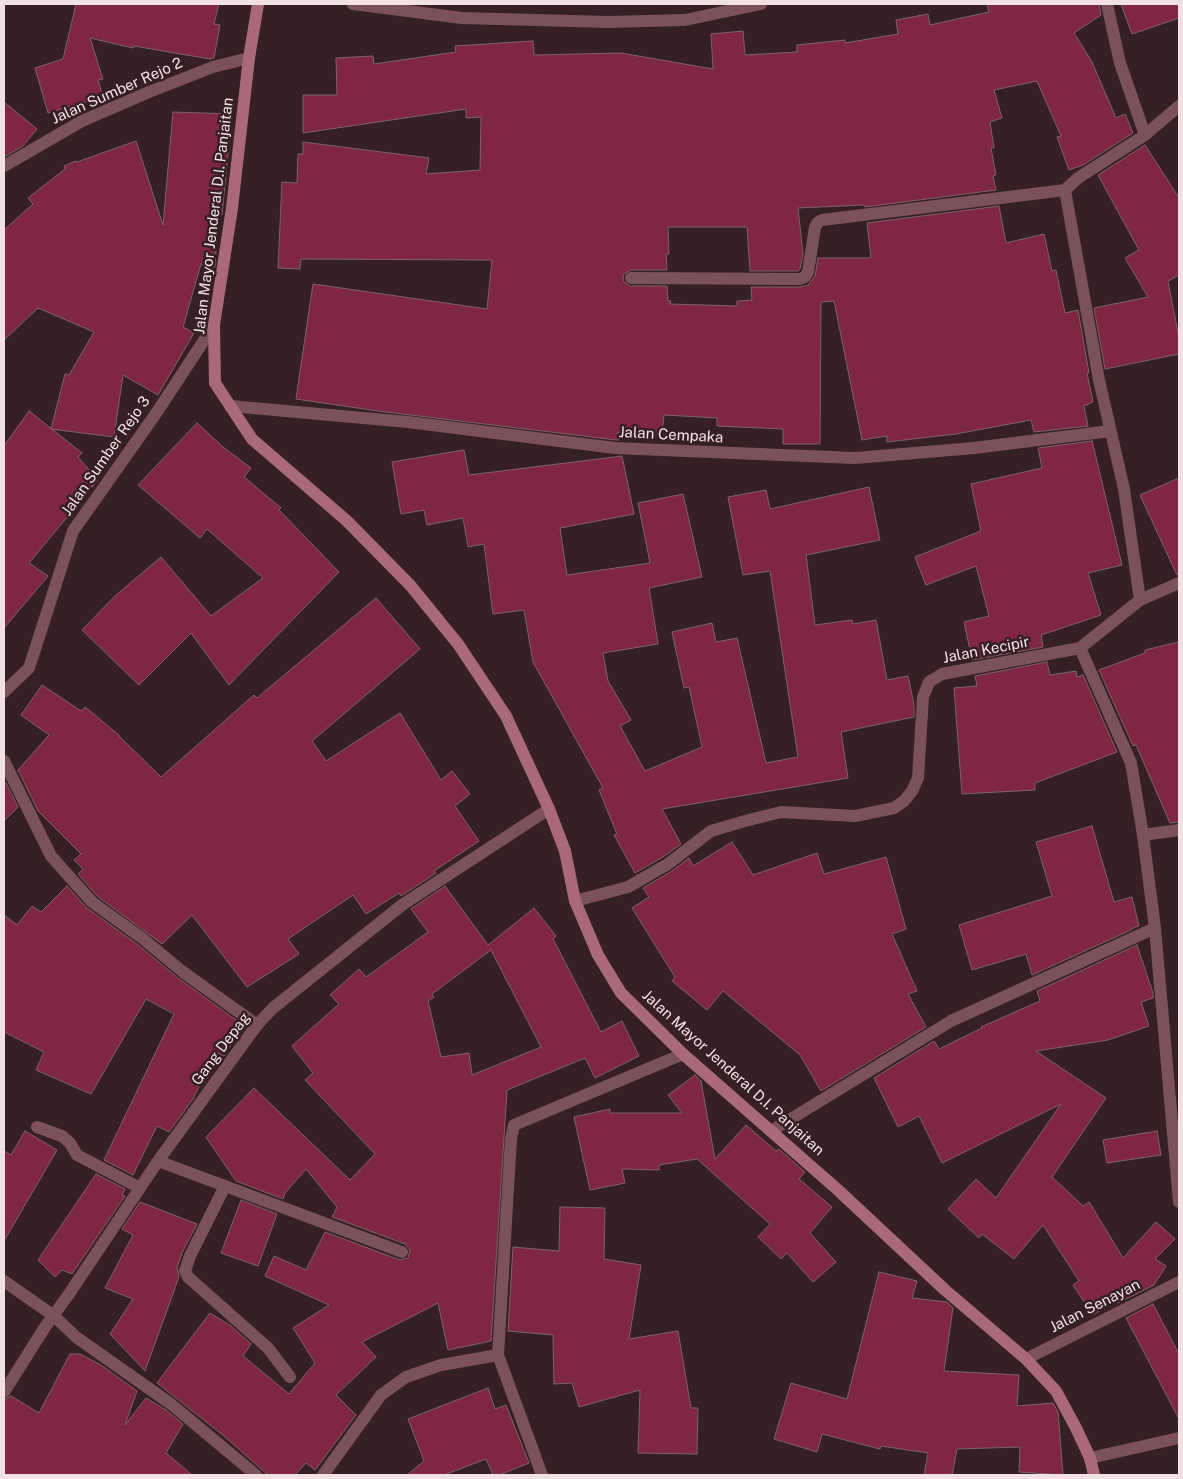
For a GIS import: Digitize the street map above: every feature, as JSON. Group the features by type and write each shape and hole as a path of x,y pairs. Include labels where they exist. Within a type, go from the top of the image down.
{"main road":[{"name":"Jalan Mayor Jenderal D.I. Panjaitan","path":"258,4 249,58 232,208 214,325 215,383 252,439 347,521 410,585 458,644 506,716 549,808 565,851 574,901 598,955 621,993 683,1054 838,1190 945,1290 1026,1359 1056,1391 1090,1458 1094,1475"}],"street":[{"path":"352,4 462,18 608,22 685,20 762,4"},
{"path":"1107,4 1120,63 1146,135"},
{"name":"Jalan Sumber Rejo 2","path":"4,166 82,121 140,95 214,67 249,58"},
{"path":"632,278 800,279 805,277 808,272 815,227 822,220 1064,190 1078,178 1146,135 1179,106"},
{"path":"1064,190 1099,380 1124,489 1140,600"},
{"name":"Jalan Sumber Rejo 3","path":"4,692 29,668 73,531 157,412 214,325"},
{"name":"Jalan Cempaka","path":"230,406 408,422 615,448 855,458 974,448 1110,431"},
{"name":"Jalan Kecipir","path":"574,901 628,887 668,864 711,831 745,820 781,812 855,816 894,808 904,801 912,791 918,778 922,697 929,682 942,674 1080,648 1140,600 1179,583"},
{"path":"1080,648 1131,762 1155,928 1179,1202"},
{"path":"4,761 51,856 92,902 142,938 183,972 257,1025"},
{"name":"Gang Depag","path":"4,1392 45,1327 158,1161 257,1025 273,1008 402,906 549,808"},
{"path":"1143,835 1179,830"},
{"path":"771,1131 950,1021 1155,928"},
{"path":"542,1475 498,1355 511,1139 514,1125 683,1054"},
{"path":"37,1127 62,1136 70,1142 77,1155 140,1188"},
{"path":"158,1161 402,1252"},
{"path":"225,1186 190,1256 185,1271 188,1277 268,1348 290,1376"},
{"path":"4,1281 54,1316 76,1337 171,1404 256,1475"},
{"name":"Jalan Senayan","path":"1026,1359 1179,1282"},
{"path":"323,1475 381,1395 406,1378 441,1365 498,1355"},
{"path":"1090,1458 1179,1438"}],"building":[{"path":"76,4 219,4 214,24 220,25 214,58 210,59 134,46 133,48 90,38 103,79 98,80 103,97 48,113 35,68 63,59"},
{"path":"987,4 1099,4 1101,15 1074,33 1092,62 1116,118 1125,114 1133,133 1083,165 1069,170 1057,137 1061,136 1037,81 994,90 1002,118 990,122 994,148 991,148 996,175 993,176 996,190 865,207 864,205 798,208 803,254 798,271 750,271 747,227 668,227 669,254 666,254 667,270 631,270 624,274 623,278 624,282 630,286 667,286 670,304 737,306 737,301 752,300 751,287 800,287 808,285 815,276 818,258 871,258 867,223 999,206 1006,243 1044,234 1052,271 1056,270 1065,313 1078,310 1093,402 1084,406 1088,426 1034,432 1031,420 956,434 887,442 887,436 862,440 834,301 821,302 820,444 783,444 783,429 717,426 717,418 664,415 662,436 617,432 619,440 616,440 296,399 313,284 487,309 492,260 301,259 300,269 278,268 282,182 297,183 298,154 303,154 303,142 429,158 426,174 480,170 481,117 466,118 466,109 303,133 303,95 337,95 336,58 373,56 374,64 456,52 455,46 533,41 534,55 621,53 713,69 711,34 743,31 745,55 797,52 797,45 845,40 845,43 898,34 896,20 928,14 930,25 989,12"},
{"path":"1121,4 1179,4 1179,18 1132,34"},
{"path":"4,102 37,129 23,146 4,157"},
{"path":"173,112 232,114 222,215 218,214 215,267 201,264 183,327 194,333 158,395 123,375 114,437 51,429 65,374 69,375 94,332 38,308 4,340 4,230 33,204 28,198 65,169 64,166 136,141 163,225"},
{"path":"1145,145 1179,198 1179,275 1168,281 1179,338 1179,354 1105,369 1094,308 1148,297 1125,258 1139,250 1098,175"},
{"path":"29,411 82,453 78,457 98,480 29,563 48,576 4,628 4,446"},
{"path":"197,423 223,447 251,468 244,477 281,508 279,510 339,572 229,685 191,633 139,685 82,630 115,596 161,557 211,616 263,578 207,529 200,538 138,485"},
{"path":"1092,441 1122,565 1088,573 1101,615 1041,635 1043,647 972,660 964,622 989,616 976,566 926,585 915,557 981,531 971,484 1042,468 1038,448"},
{"path":"464,450 469,475 622,456 634,514 560,528 567,575 650,563 638,503 683,494 702,577 649,588 658,644 603,653 608,681 631,720 620,726 645,771 702,747 689,687 684,688 672,632 712,623 716,642 737,638 766,763 798,757 770,571 743,575 728,497 766,490 770,509 869,487 880,540 806,555 815,625 852,620 853,624 876,620 887,680 908,676 914,704 914,717 841,732 848,778 662,809 681,844 635,873 614,835 617,834 599,790 603,788 533,662 524,610 493,614 484,544 468,547 463,518 427,525 424,510 401,514 392,462"},
{"path":"1179,478 1179,575 1177,575 1140,495"},
{"path":"376,598 420,649 312,741 326,761 400,713 441,780 452,771 470,794 455,806 479,841 401,896 399,893 366,914 353,895 288,939 299,954 247,987 192,915 162,944 97,896 78,874 83,869 74,860 81,854 38,811 18,770 49,735 21,715 42,685 81,711 85,707 119,735 161,777 254,695 257,698"},
{"path":"1179,642 1179,822 1170,823 1136,745 1133,746 1099,670 1145,653 1145,650"},
{"path":"1047,662 1050,675 1076,671 1077,677 1083,675 1117,752 1035,783 1035,790 962,794 954,688 977,686 975,676"},
{"path":"6,783 18,807 4,821 4,785"},
{"path":"1092,826 1114,902 1132,897 1139,926 1032,975 1026,954 972,970 959,925 1052,896 1036,842"},
{"path":"732,842 753,875 817,853 824,874 886,857 906,929 892,934 917,991 908,994 926,1027 821,1091 800,1055 723,991 707,1010 672,981 675,977 632,908 649,897 643,888 672,871 689,858 693,866"},
{"path":"67,886 87,908 243,1025 224,1056 216,1052 193,1099 169,1132 157,1126 133,1175 104,1160 174,1014 146,999 91,1094 36,1070 44,1052 4,1032 4,915 17,925 32,906 41,912"},
{"path":"445,886 488,945 534,908 556,936 553,939 601,1032 622,1021 639,1056 595,1078 585,1058 507,1090 491,1341 448,1350 438,1303 362,1342 376,1357 336,1395 356,1415 315,1470 306,1463 295,1475 268,1475 224,1436 157,1383 210,1313 231,1326 251,1344 243,1356 289,1394 315,1363 293,1328 329,1305 265,1276 274,1256 306,1270 325,1232 400,1260 408,1258 410,1250 405,1244 332,1217 337,1207 306,1169 285,1193 283,1199 236,1181 206,1137 254,1088 350,1180 375,1154 305,1080 313,1073 292,1046 339,1004 330,995 359,969 366,977 428,932 411,909","holes":["491,950 541,1047 472,1075 469,1053 441,1057 428,1001 434,997 432,994"]},
{"path":"1137,945 1153,993 1153,998 1141,1002 1149,1026 1108,1040 1036,1051 1106,1098 1052,1177 1083,1206 1089,1202 1123,1258 1156,1222 1175,1239 1155,1259 1166,1266 1154,1285 1118,1303 1117,1300 1093,1315 1073,1285 1079,1281 1043,1225 1014,1259 982,1234 979,1238 948,1209 976,1179 996,1198 1061,1104 942,1163 919,1116 898,1127 874,1078 934,1041 939,1049 981,1027 1040,1001 1037,991"},
{"path":"695,1075 701,1081 715,1159 746,1125 776,1151 779,1149 805,1172 799,1179 832,1207 810,1233 836,1262 813,1282 787,1253 781,1259 758,1237 770,1224 697,1159 659,1165 659,1170 622,1169 625,1183 590,1190 574,1117 610,1109 610,1113 682,1113 668,1095"},
{"path":"25,1131 57,1150 4,1241 4,1151 11,1155"},
{"path":"1157,1131 1161,1155 1107,1163 1103,1140"},
{"path":"96,1174 125,1189 122,1195 125,1196 72,1274 62,1270 55,1277 38,1260"},
{"path":"241,1200 277,1214 258,1266 221,1253"},
{"path":"140,1202 197,1224 182,1253 177,1268 179,1277 145,1371 110,1334 133,1299 105,1288 133,1235 122,1229"},
{"path":"560,1207 605,1208 604,1259 641,1265 629,1339 678,1331 691,1408 698,1408 697,1454 638,1453 640,1390 579,1407 572,1383 554,1384 553,1335 508,1331 513,1247 559,1251"},
{"path":"879,1272 917,1281 912,1298 947,1302 953,1308 944,1371 1019,1375 1017,1406 1053,1403 1058,1412 1063,1475 1019,1472 1020,1447 957,1449 952,1475 924,1475 928,1453 881,1446 880,1449 822,1434 817,1452 774,1439 791,1383 847,1399"},
{"path":"1153,1304 1179,1354 1179,1419 1126,1318"},
{"path":"70,1354 80,1354 101,1365 137,1391 125,1425 146,1398 166,1410 183,1424 166,1453 192,1475 4,1475 4,1400 11,1396 39,1413"},
{"path":"488,1388 495,1409 506,1405 529,1463 499,1475 493,1475 486,1459 444,1475 407,1475 424,1461 408,1419"}]}
